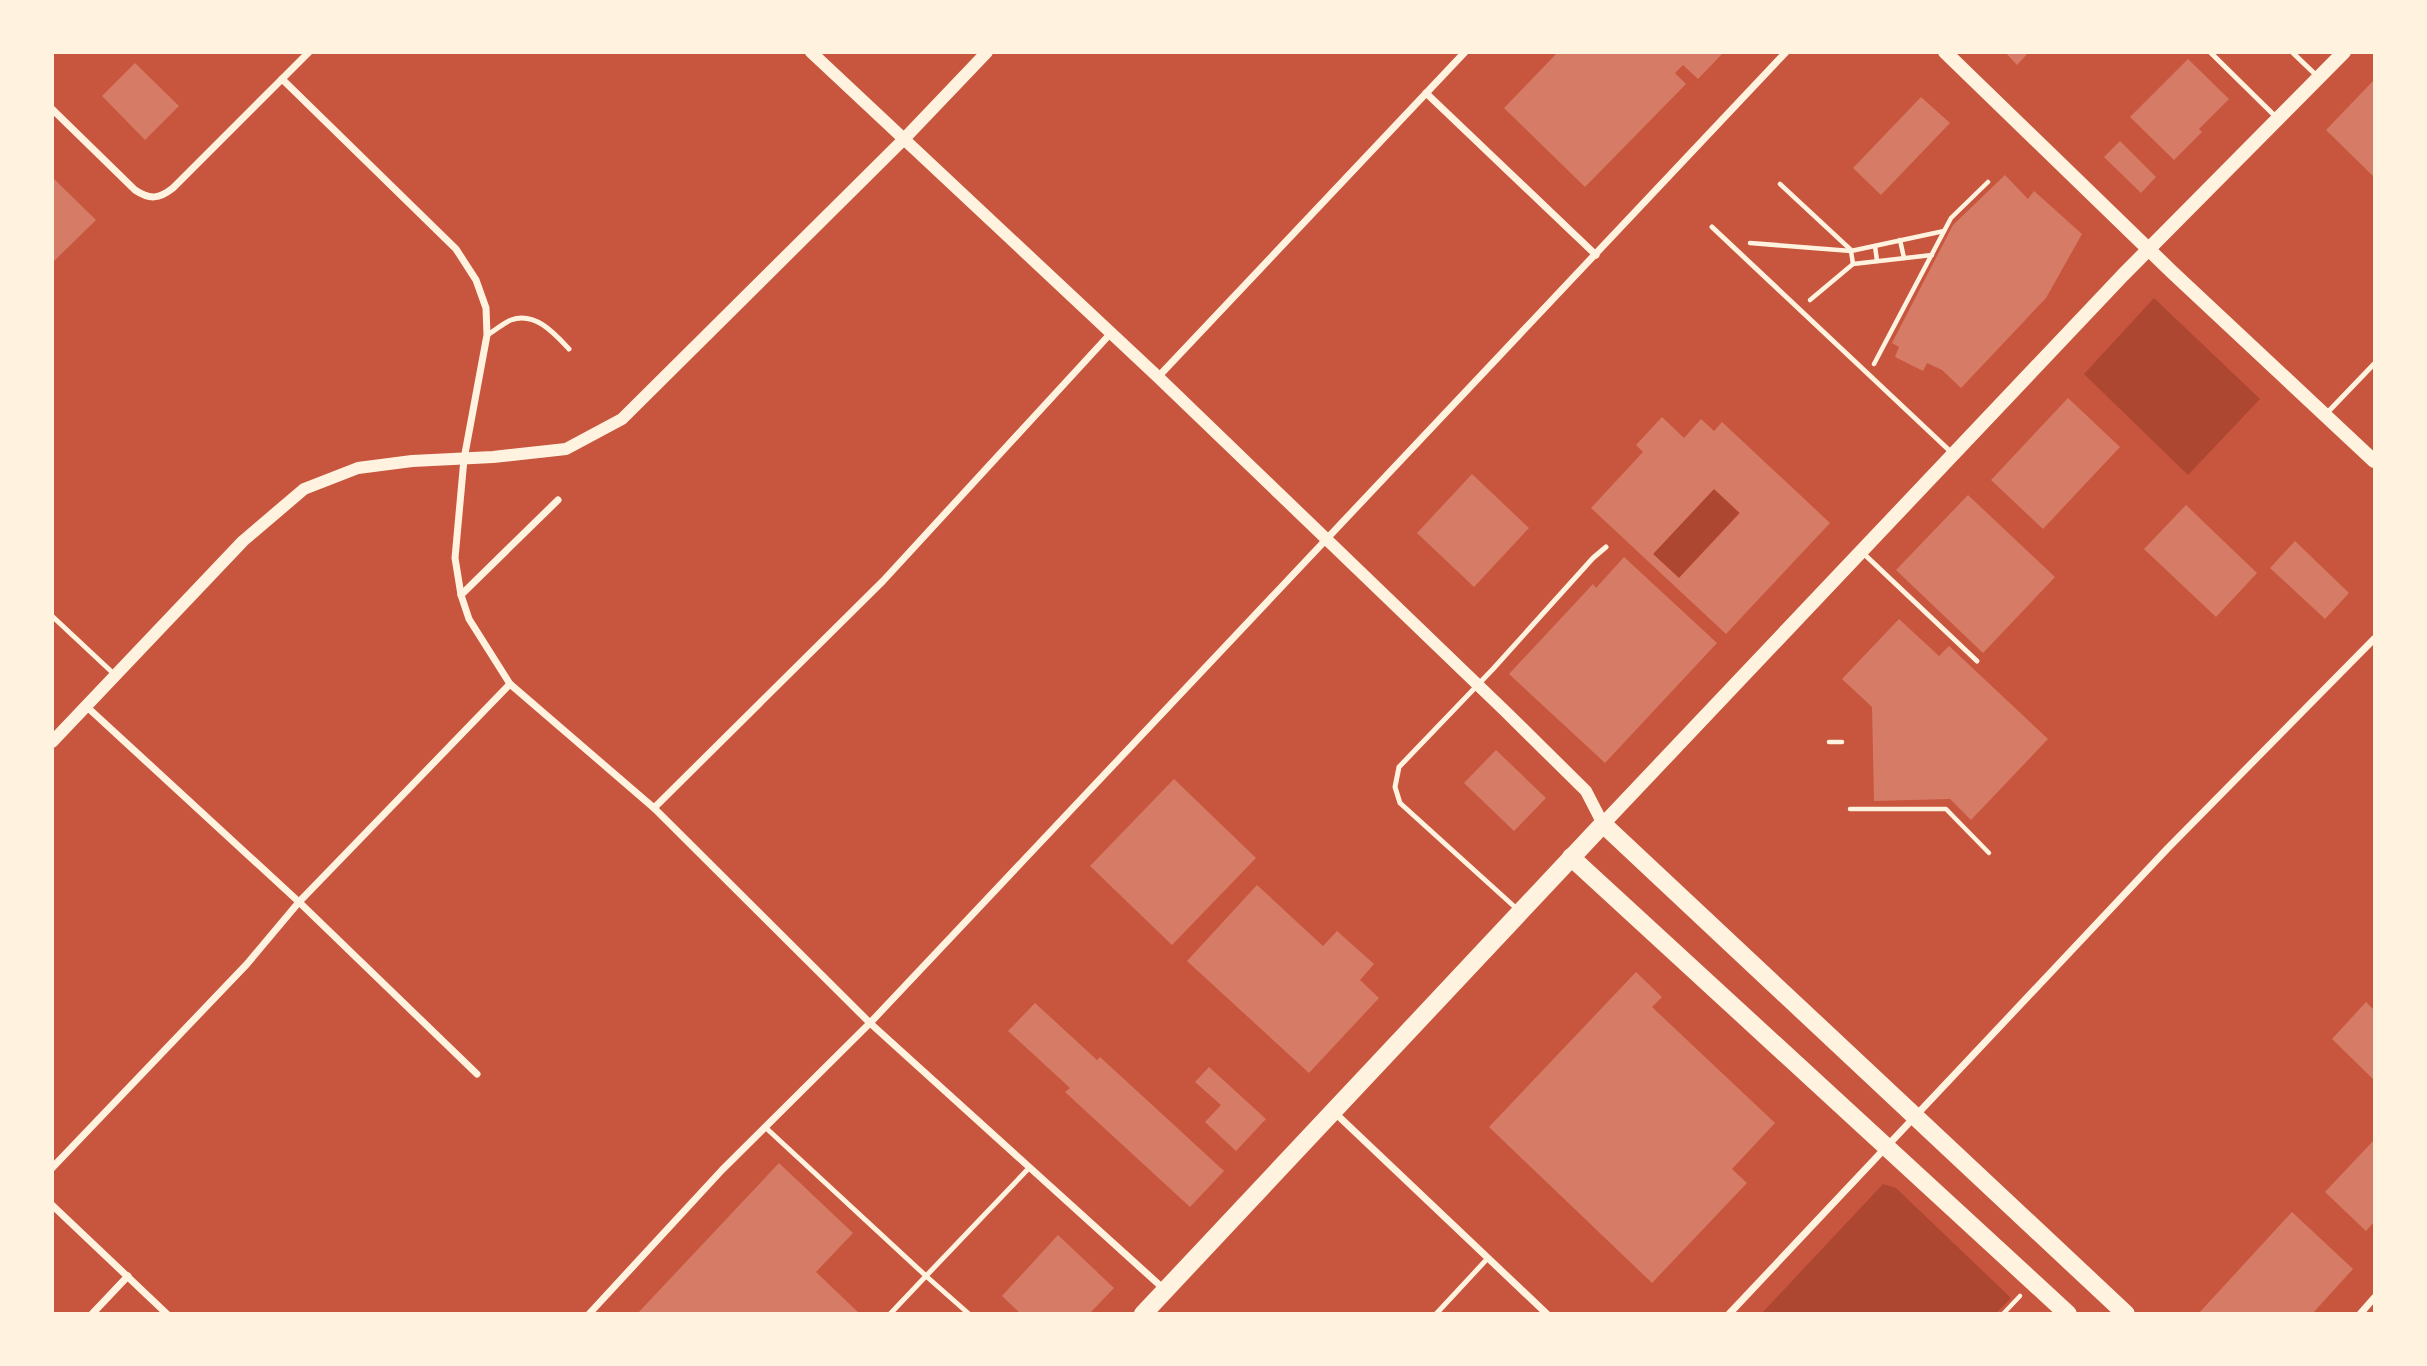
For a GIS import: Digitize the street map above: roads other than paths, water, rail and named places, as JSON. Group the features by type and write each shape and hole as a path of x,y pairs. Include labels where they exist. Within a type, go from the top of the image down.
{"main road":[{"path":"1945,52 2149,249 2375,461"},
{"path":"1143,1314 1953,454 2149,249 2344,52"},
{"path":"1602,824 2126,1314"},
{"path":"1571,857 2068,1314"}],"street":[{"path":"52,109 135,190 154,198 173,188 309,52"},
{"path":"811,52 1158,377 1478,684 1586,791 1602,824"},
{"path":"52,742 243,541 304,489 358,468 566,449 622,419 903,140 987,52"},
{"path":"1158,377 1465,52"},
{"path":"589,1314 722,1170 870,1023 1786,52"},
{"path":"282,79 456,249 476,280 486,308 487,335 464,459 455,558 461,595 470,619 510,684 654,808 870,1023 1165,1290"},
{"path":"1426,93 1596,255"},
{"path":"654,808 883,581 1111,333"},
{"path":"461,595 558,500"},
{"path":"1729,1314 2167,849 2375,639"},
{"path":"52,1168 247,964 299,902 510,684"},
{"path":"86,706 299,902 477,1074"},
{"path":"1333,1111 1547,1314"},
{"path":"52,1205 167,1314"},
{"path":"92,1314 128,1276"},
{"path":"2360,1314 2375,1298"}],"lane":[{"path":"2210,52 2278,119"},
{"path":"2292,52 2319,78"},
{"path":"1712,227 1953,454"},
{"path":"487,335 511,320 524,318 539,323 554,333 569,349"},
{"path":"2325,415 2375,364"},
{"path":"1520,912 1400,803 1395,788 1399,767 1606,547"},
{"path":"1861,551 1977,661"},
{"path":"52,616 115,675"},
{"path":"765,1127 968,1314"},
{"path":"890,1314 1029,1168"},
{"path":"1436,1314 1488,1258"}]}
